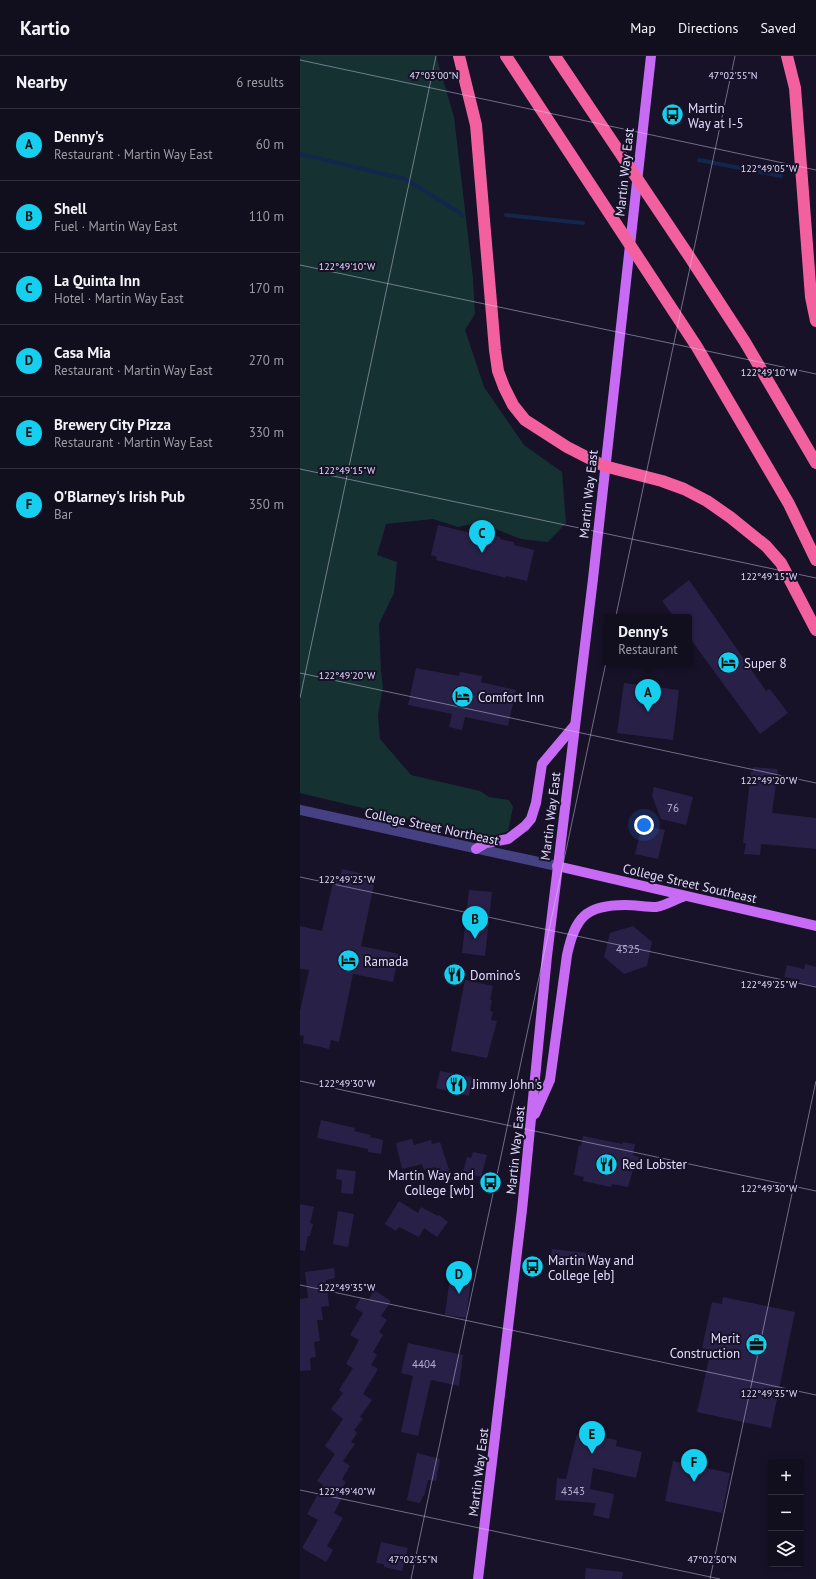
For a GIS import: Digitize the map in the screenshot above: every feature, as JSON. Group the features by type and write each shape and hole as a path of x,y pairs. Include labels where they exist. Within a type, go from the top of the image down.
{"highway":[{"path":"459,56 476,125 498,371 513,405 525,420 566,447 604,466 684,488 707,501 748,530 766,546 781,563 816,630"},
{"path":"506,56 589,180 697,347 789,504 816,560"},
{"path":"555,56 745,342 816,463"},
{"path":"787,56 795,88 811,297 816,321"}],"main road":[{"name":"Martin Way East","path":"478,1579 522,1210 547,956 593,579 604,466 651,56"},
{"path":"476,849 486,843 508,839 525,826 530,819 536,803 542,764 574,726"},
{"name":"College Street Southeast","path":"558,866 816,926"},
{"path":"531,1123 550,1080 567,955 576,925 587,912 607,906 657,907 685,896"}],"street":[{"name":"College Street Northeast","path":"300,810 558,866"}],"green space":[{"path":"300,56 436,56 454,117 473,278 475,314 465,330 484,387 524,445 562,472 566,523 548,542 521,539 493,528 472,524 458,527 433,519 386,524 377,555 397,562 394,593 379,624 383,687 378,715 380,739 411,775 480,791 489,797 509,800 513,807 508,831 487,838 300,793"}],"building":[{"path":"438,525 471,533 472,531 500,537 500,539 514,542 514,545 534,550 527,581 506,576 506,578 436,560 437,557 431,555"},
{"name":"Super 8","path":"689,580 766,691 770,689 788,713 760,734 692,641 692,614 672,614 662,601"},
{"name":"Comfort Inn","path":"416,668 459,676 460,672 482,676 481,682 516,690 508,726 465,717 462,730 449,727 452,714 408,705"},
{"path":"624,683 679,690 673,740 617,733"},
{"path":"753,767 778,769 772,813 816,818 816,849 761,844 760,855 744,854 746,843 743,843 751,771 753,772"},
{"path":"654,787 693,797 686,825 661,819 652,796"},
{"path":"642,826 665,830 658,859 635,854"},
{"name":"Ramada","path":"342,869 368,875 366,883 374,885 361,946 399,954 393,982 353,974 339,1042 331,1040 329,1049 303,1043 304,1036 300,1035 300,1011 309,970 300,969 300,926 322,931 334,878 339,879"},
{"path":"469,890 492,892 485,956 462,953"},
{"path":"633,926 652,942 647,966 624,974 604,957 610,933"},
{"path":"805,964 816,967 816,986 799,983 800,980 784,977 787,965 804,969"},
{"path":"465,980 493,986 490,1000 492,1000 490,1011 493,1012 491,1020 497,1021 487,1058 451,1051"},
{"path":"440,1071 472,1077 469,1096 436,1088"},
{"path":"321,1120 355,1128 354,1131 371,1135 370,1137 383,1140 381,1154 368,1152 368,1149 317,1138"},
{"name":"Red Lobster","path":"583,1136 622,1144 623,1142 635,1144 633,1155 639,1157 636,1171 633,1170 628,1187 612,1184 611,1187 583,1181 584,1177 574,1175 579,1145 581,1146"},
{"path":"412,1139 414,1145 431,1140 432,1144 440,1142 452,1179 440,1183 435,1167 424,1170 422,1164 402,1169 396,1143"},
{"path":"473,1152 487,1155 481,1177 463,1172 467,1157 471,1158"},
{"path":"337,1169 356,1171 353,1194 341,1193 342,1180 336,1179"},
{"path":"399,1201 418,1213 421,1207 438,1216 439,1215 448,1222 437,1237 424,1228 419,1237 399,1227 396,1231 385,1224"},
{"path":"300,1204 314,1207 310,1223 313,1224 310,1236 308,1236 305,1251 300,1250"},
{"path":"338,1211 354,1214 348,1247 333,1244"},
{"path":"552,1249 587,1253 586,1263 573,1262 573,1264 550,1262"},
{"path":"334,1268 335,1278 326,1280 329,1306 321,1307 323,1320 317,1320 320,1341 314,1342 316,1357 310,1358 311,1370 300,1371 300,1299 308,1298 305,1272"},
{"path":"450,1277 471,1280 466,1318 445,1315"},
{"path":"374,1290 391,1301 381,1316 387,1320 379,1332 383,1335 373,1352 377,1355 371,1365 378,1369 363,1394 372,1400 360,1417 363,1419 354,1430 357,1433 351,1442 355,1444 343,1461 350,1466 342,1479 346,1482 337,1496 342,1498 334,1513 343,1518 327,1546 333,1550 326,1562 302,1548 318,1520 307,1514 323,1485 317,1481 335,1454 325,1446 343,1419 331,1409 343,1393 339,1390 353,1368 346,1364 359,1340 350,1335 363,1313 355,1308 361,1297 368,1301"},
{"path":"723,1297 795,1312 771,1428 697,1412 711,1350 702,1348 712,1302 722,1304"},
{"path":"408,1343 463,1355 459,1386 431,1380 418,1436 401,1432 413,1376 401,1373"},
{"path":"577,1434 602,1440 602,1437 617,1440 616,1446 642,1452 636,1478 593,1468 590,1489 614,1494 609,1519 593,1515 596,1503 555,1500 557,1478 566,1479"},
{"path":"417,1453 440,1459 436,1481 428,1480 424,1496 419,1503 407,1500"},
{"path":"673,1461 730,1473 722,1513 665,1501"},
{"path":"381,1542 408,1548 402,1571 384,1567 384,1564 376,1563"},
{"path":"586,1568 623,1572 622,1579 585,1579"}],"waterway":[{"path":"300,154 405,179 463,215"},
{"path":"699,160 781,176"},
{"path":"506,215 583,223"}],"place":[{"name":"Martin Way at I-5","path":"673,115"},
{"name":"La Quinta Inn","path":"482,553"},
{"name":"Super 8","path":"728,663"},
{"name":"Comfort Inn","path":"462,697"},
{"name":"Denny's","path":"648,712"},
{"name":"Shell","path":"475,939"},
{"name":"Ramada","path":"349,961"},
{"name":"Domino's","path":"455,975"},
{"name":"Jimmy John's","path":"456,1084"},
{"name":"Red Lobster","path":"607,1164"},
{"name":"Martin Way and College [wb]","path":"490,1182"},
{"name":"Martin Way and College [eb]","path":"532,1267"},
{"name":"Casa Mia","path":"459,1294"},
{"name":"Merit Construction","path":"756,1345"},
{"name":"Brewery City Pizza","path":"592,1454"},
{"name":"O'Blarney's Irish Pub","path":"694,1482"}]}
